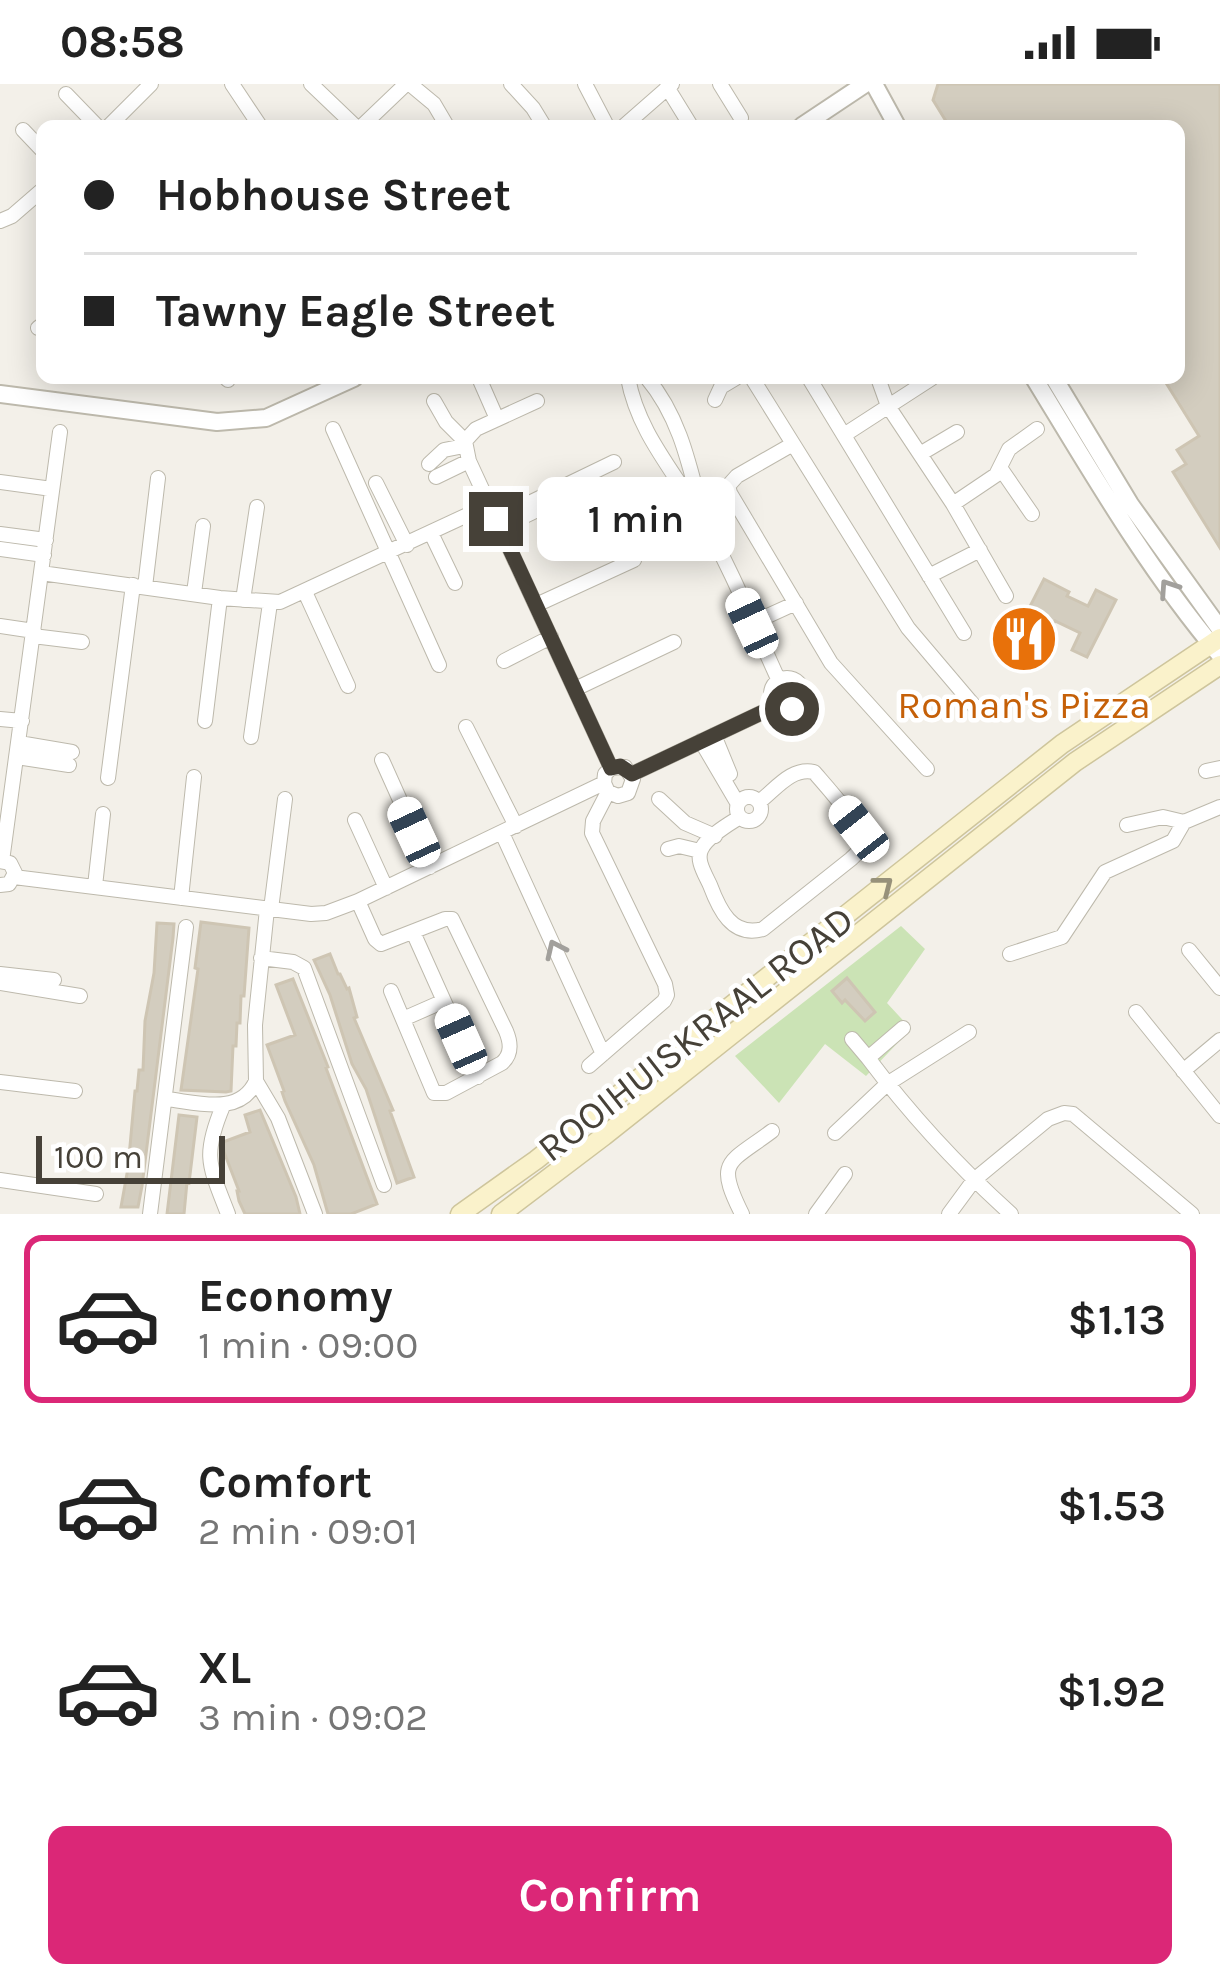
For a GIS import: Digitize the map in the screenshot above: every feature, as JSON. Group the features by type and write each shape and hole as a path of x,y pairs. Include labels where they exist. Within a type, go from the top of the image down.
{"main road":[{"name":"ROOIHUISKRAAL ROAD","path":"460,1214 536,1160 1062,744 1218,642"},
{"name":"ROOIHUISKRAAL ROAD","path":"501,1214 1075,762 1220,665"}],"street":[{"path":"115,120 151,84"},
{"path":"232,84 256,120"},
{"path":"311,84 351,120"},
{"path":"365,120 408,84 434,104 443,120"},
{"path":"512,84 540,120"},
{"path":"585,84 605,120"},
{"path":"720,84 741,118"},
{"path":"812,120 870,84 893,120"},
{"path":"629,120 662,87 687,120"},
{"path":"66,94 91,120"},
{"path":"22,130 36,144"},
{"path":"0,221 36,195"},
{"path":"0,394 240,422 266,418 341,384"},
{"path":"482,384 497,419"},
{"path":"629,384 635,409 704,521 779,680"},
{"path":"651,384 663,398 685,447 704,521"},
{"path":"715,400 726,384"},
{"path":"756,384 908,628 975,707"},
{"path":"812,384 964,633"},
{"path":"880,384 888,406 1006,596"},
{"path":"844,435 923,384"},
{"path":"1038,384 1185,612 1218,642"},
{"path":"1058,384 1218,642"},
{"path":"635,409 663,398"},
{"path":"432,471 466,449 476,429 537,400"},
{"path":"434,401 466,449 611,768"},
{"path":"333,429 398,549"},
{"path":"953,504 1000,469 1010,448 1037,429"},
{"path":"60,432 18,750 5,809 1,861 13,866 7,881 95,886 326,913 606,788"},
{"path":"920,454 957,432"},
{"path":"793,444 737,476 728,486 730,493 839,673 927,770"},
{"path":"353,452 398,549"},
{"path":"495,518 614,462"},
{"path":"1000,469 1032,514"},
{"path":"108,778 158,478"},
{"path":"0,482 52,489"},
{"path":"376,483 439,665"},
{"path":"41,573 270,603 431,533 495,518 593,483"},
{"path":"243,599 257,507"},
{"path":"194,593 203,526"},
{"path":"431,533 455,583"},
{"path":"0,535 45,548"},
{"path":"0,549 45,548"},
{"path":"929,576 980,550"},
{"path":"536,605 634,560"},
{"path":"304,592 348,686"},
{"path":"205,721 220,598"},
{"path":"251,737 270,603"},
{"path":"752,623 796,603"},
{"path":"0,626 82,642"},
{"path":"504,662 551,637"},
{"path":"575,689 674,642"},
{"path":"776,706 771,694 779,680"},
{"path":"632,774 776,706 792,709 802,696 796,682 779,680"},
{"path":"0,719 22,721"},
{"path":"466,727 603,1054"},
{"path":"707,738 745,805"},
{"path":"18,750 70,759"},
{"path":"382,760 430,867"},
{"path":"589,1066 667,995 592,833 606,788 605,774 620,766 632,774"},
{"path":"806,770 814,772 859,829 862,841 860,850 754,932 740,929 720,911 700,862 700,851 715,836 745,805 806,770"},
{"path":"606,788 618,796 628,793 632,774"},
{"path":"181,898 194,777"},
{"path":"285,799 261,958 256,1081 278,1118 315,1214"},
{"path":"659,799 686,823 715,836"},
{"path":"1127,825 1163,817 1184,822 1220,807"},
{"path":"95,886 104,814"},
{"path":"355,820 386,888"},
{"path":"1010,954 1062,937 1105,872 1173,841 1184,822"},
{"path":"668,849 680,846 700,851"},
{"path":"358,902 378,942 385,944 452,919 506,1031 510,1044 506,1059 446,1094 434,1093 391,991"},
{"path":"150,1214 186,927"},
{"path":"413,932 478,1077"},
{"path":"1189,950 1220,988"},
{"path":"261,958 299,964 308,975 384,1185"},
{"path":"0,974 54,980"},
{"path":"0,983 80,995"},
{"path":"403,1019 444,1001"},
{"path":"1136,1012 1220,1116"},
{"path":"868,1058 903,1028"},
{"path":"835,1132 887,1084 969,1032"},
{"path":"852,1039 974,1180 1011,1214"},
{"path":"1183,1071 1220,1040"},
{"path":"166,1099 223,1106 247,1094 256,1081"},
{"path":"0,1082 74,1090"},
{"path":"223,1106 208,1161 228,1214"},
{"path":"950,1214 974,1180 1048,1119 1064,1112 1073,1114 1192,1214"},
{"path":"742,1214 728,1185 730,1165 772,1132"},
{"path":"816,1214 845,1174"},
{"path":"0,1180 96,1194"}],"green space":[{"path":"901,926 925,949 887,1003 911,1029 866,1076 825,1044 779,1103 735,1056"}],"building":[{"path":"938,84 1220,84 1220,548 1173,472 1186,464 1177,450 1199,436 1167,384 1185,384 1185,120 945,120 933,100"},
{"path":"1044,579 1088,606 1096,590 1116,600 1087,657 1072,650 1080,633 1055,621 1050,629 1025,616"},
{"path":"201,922 249,928 231,1091 226,1092 181,1090"},
{"path":"157,923 174,924 142,1186 138,1207 121,1207 135,1091 139,1070 143,1070"},
{"path":"330,954 349,988 354,1018 393,1110 414,1177 397,1183 366,1089 352,1064 314,960"},
{"path":"847,978 875,1012 865,1021 832,991"},
{"path":"293,979 377,1204 351,1214 328,1214 267,1045 295,1035 276,985"},
{"path":"260,1110 300,1214 245,1214 239,1201 223,1142 250,1132 245,1115"},
{"path":"179,1115 197,1117 184,1214 167,1214"}],"place":[{"name":"Roman's Pizza","path":"1024,639"}],"route":[{"path":"496,519 611,768 620,766 632,774 776,706 792,709"}]}
